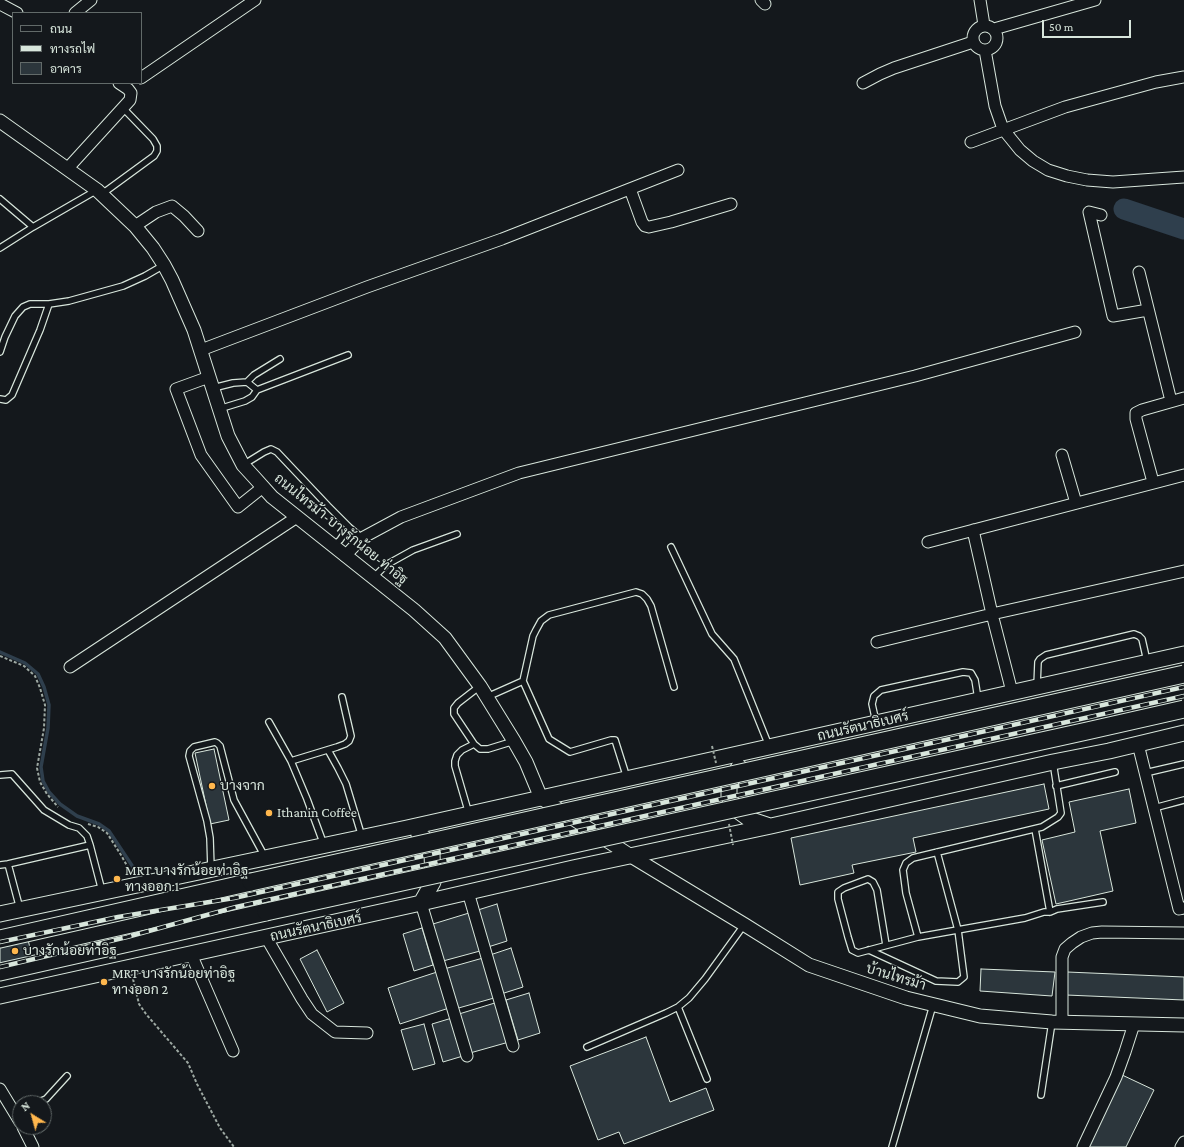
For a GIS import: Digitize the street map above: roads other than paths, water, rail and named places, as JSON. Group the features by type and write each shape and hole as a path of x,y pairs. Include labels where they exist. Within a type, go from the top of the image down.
{"main road":[{"name":"ถนนรัตนาธิเบศร์","path":"0,914 406,828 1184,654"},
{"name":"ถนนรัตนาธิเบศร์","path":"0,939 1184,674"},
{"name":"ถนนรัตนาธิเบศร์","path":"0,972 1184,709"},
{"name":"ถนนรัตนาธิเบศร์","path":"0,996 771,826 1053,762 1109,751 1184,733"},
{"path":"762,748 741,764 729,784 729,797 734,808 749,819 771,826"},
{"path":"406,828 423,837 432,853 433,882 421,903"}],"street":[{"path":"76,12 91,0"},
{"path":"142,77 255,0"},
{"path":"980,0 989,27 997,34 995,45 990,49 985,50 980,49 973,42 972,36 978,27 989,27 1095,0"},
{"path":"0,4 15,12"},
{"path":"863,84 894,68 973,42"},
{"path":"985,50 995,106 1003,129 1020,150 1033,161 1048,170 1087,180 1113,182 1184,177"},
{"path":"971,142 1072,105 1156,82 1184,77"},
{"path":"68,168 130,100 131,93 127,85"},
{"name":"ถนนไทรม้า-บางรักน้อย-ท่าอิฐ","path":"0,121 100,192 135,226 154,248 164,265 188,316 201,350 218,409 228,436 244,465 272,497 414,610 445,638 483,692 514,741 526,762 542,798"},
{"path":"201,350 367,287 502,239 678,170"},
{"path":"630,189 642,222 645,226 649,227 730,204"},
{"path":"135,226 156,212 172,206 177,209 198,231"},
{"path":"1101,215 1089,212 1113,316 1148,310"},
{"path":"1139,272 1171,401"},
{"path":"345,556 362,538 402,517 518,473 915,376 1075,332"},
{"path":"211,383 176,389 201,455 238,507 263,488"},
{"path":"1153,482 1136,419 1136,413 1184,398"},
{"path":"1062,455 1076,503"},
{"path":"928,542 1184,475"},
{"path":"70,667 297,517"},
{"path":"973,530 1012,692"},
{"path":"877,642 992,614 1184,571"},
{"path":"1138,744 1179,909 1184,908"},
{"path":"542,798 631,856"},
{"name":"บ้านไทรม้า","path":"631,856 809,965 906,998 980,1016 1057,1022 1184,1025"},
{"path":"468,892 512,1046"},
{"path":"421,903 467,1056"},
{"path":"1057,1022 1062,957 1065,949 1072,943 1081,937 1092,933 1102,932 1184,933"},
{"path":"266,938 312,1014 335,1032 367,1033"},
{"path":"191,954 233,1051"},
{"path":"1083,1147 1116,1077 1134,1024"},
{"path":"0,1089 12,1107"},
{"path":"27,1135 34,1147"},
{"path":"1181,1147 1184,1142"}],"lane":[{"path":"0,248 33,227 100,192 154,156 157,151 157,146 153,139 123,108"},
{"path":"0,199 33,227"},
{"path":"0,352 2,339 15,316 23,307 30,304 49,304 69,301 123,286 136,281 164,265"},
{"path":"0,399 6,400 12,396 40,330 49,304"},
{"path":"218,409 245,401 252,397 257,390 348,355"},
{"path":"211,383 247,382 254,375 280,359"},
{"path":"247,382 257,390"},
{"path":"244,465 271,449 277,452 349,527 362,538"},
{"path":"333,546 349,527"},
{"path":"373,578 386,565 412,550 457,534"},
{"path":"671,547 712,634 734,659 762,748"},
{"path":"627,778 615,740 610,740 570,752 549,739 523,681 533,636 541,622 549,615 636,592 642,594 651,606 674,687"},
{"path":"1037,687 1038,662 1046,655 1134,634 1142,639 1147,662"},
{"path":"876,722 872,704 874,696 881,690 963,672 971,673 975,680 978,701"},
{"path":"514,741 484,750 480,749 474,744 454,714 454,708 458,703 483,692 523,681"},
{"path":"291,762 345,744 349,741 351,736 342,697"},
{"path":"269,722 291,762 324,845"},
{"path":"211,869 210,838 207,821 189,756 190,751 194,747 215,742 220,746 234,800 266,858"},
{"path":"469,814 455,766 455,761 457,755 462,750 474,744"},
{"path":"328,750 346,784 362,837"},
{"path":"918,937 906,893 903,870 906,862 913,858 1042,827 1058,817 1061,813 1053,762"},
{"path":"1145,773 1184,764"},
{"path":"1056,786 1115,772"},
{"path":"0,775 12,774 44,810 69,825 79,828 87,836 102,892"},
{"path":"1154,808 1184,800"},
{"path":"1035,829 1050,912"},
{"path":"0,866 90,845"},
{"path":"869,950 936,981 958,982 964,978 958,930 937,852"},
{"path":"8,864 20,910"},
{"path":"886,945 877,890 873,882 868,879 844,888 838,892 838,899 852,950 858,953 918,937 1025,918 1057,909 1103,902"},
{"path":"586,1047 678,1007 689,998 705,979 745,925"},
{"path":"892,1147 933,1005"},
{"path":"678,1007 707,1079"},
{"path":"1041,1095 1057,1022"},
{"path":"50,1095 67,1076"}],"waterway":[{"path":"1124,209 1184,229"},
{"path":"0,652 25,663 38,674 44,687 49,705 48,728 41,767 43,781 49,792 60,804 77,816 99,824 109,831 135,870 137,880"}],"railway":[{"path":"0,942 118,917 234,898 1184,687"},
{"path":"0,967 127,937 236,907 1184,696"}],"place":[{"name":"บางจาก","path":"212,786"},
{"name":"Ithanin Coffee","path":"269,813"},
{"name":"MRT บางรักน้อยท่าอิฐ ทางออก 1","path":"117,879"},
{"name":"บางรักน้อยท่าอิฐ","path":"15,951"},
{"name":"MRT บางรักน้อยท่าอิฐ ทางออก 2","path":"104,982"}]}
